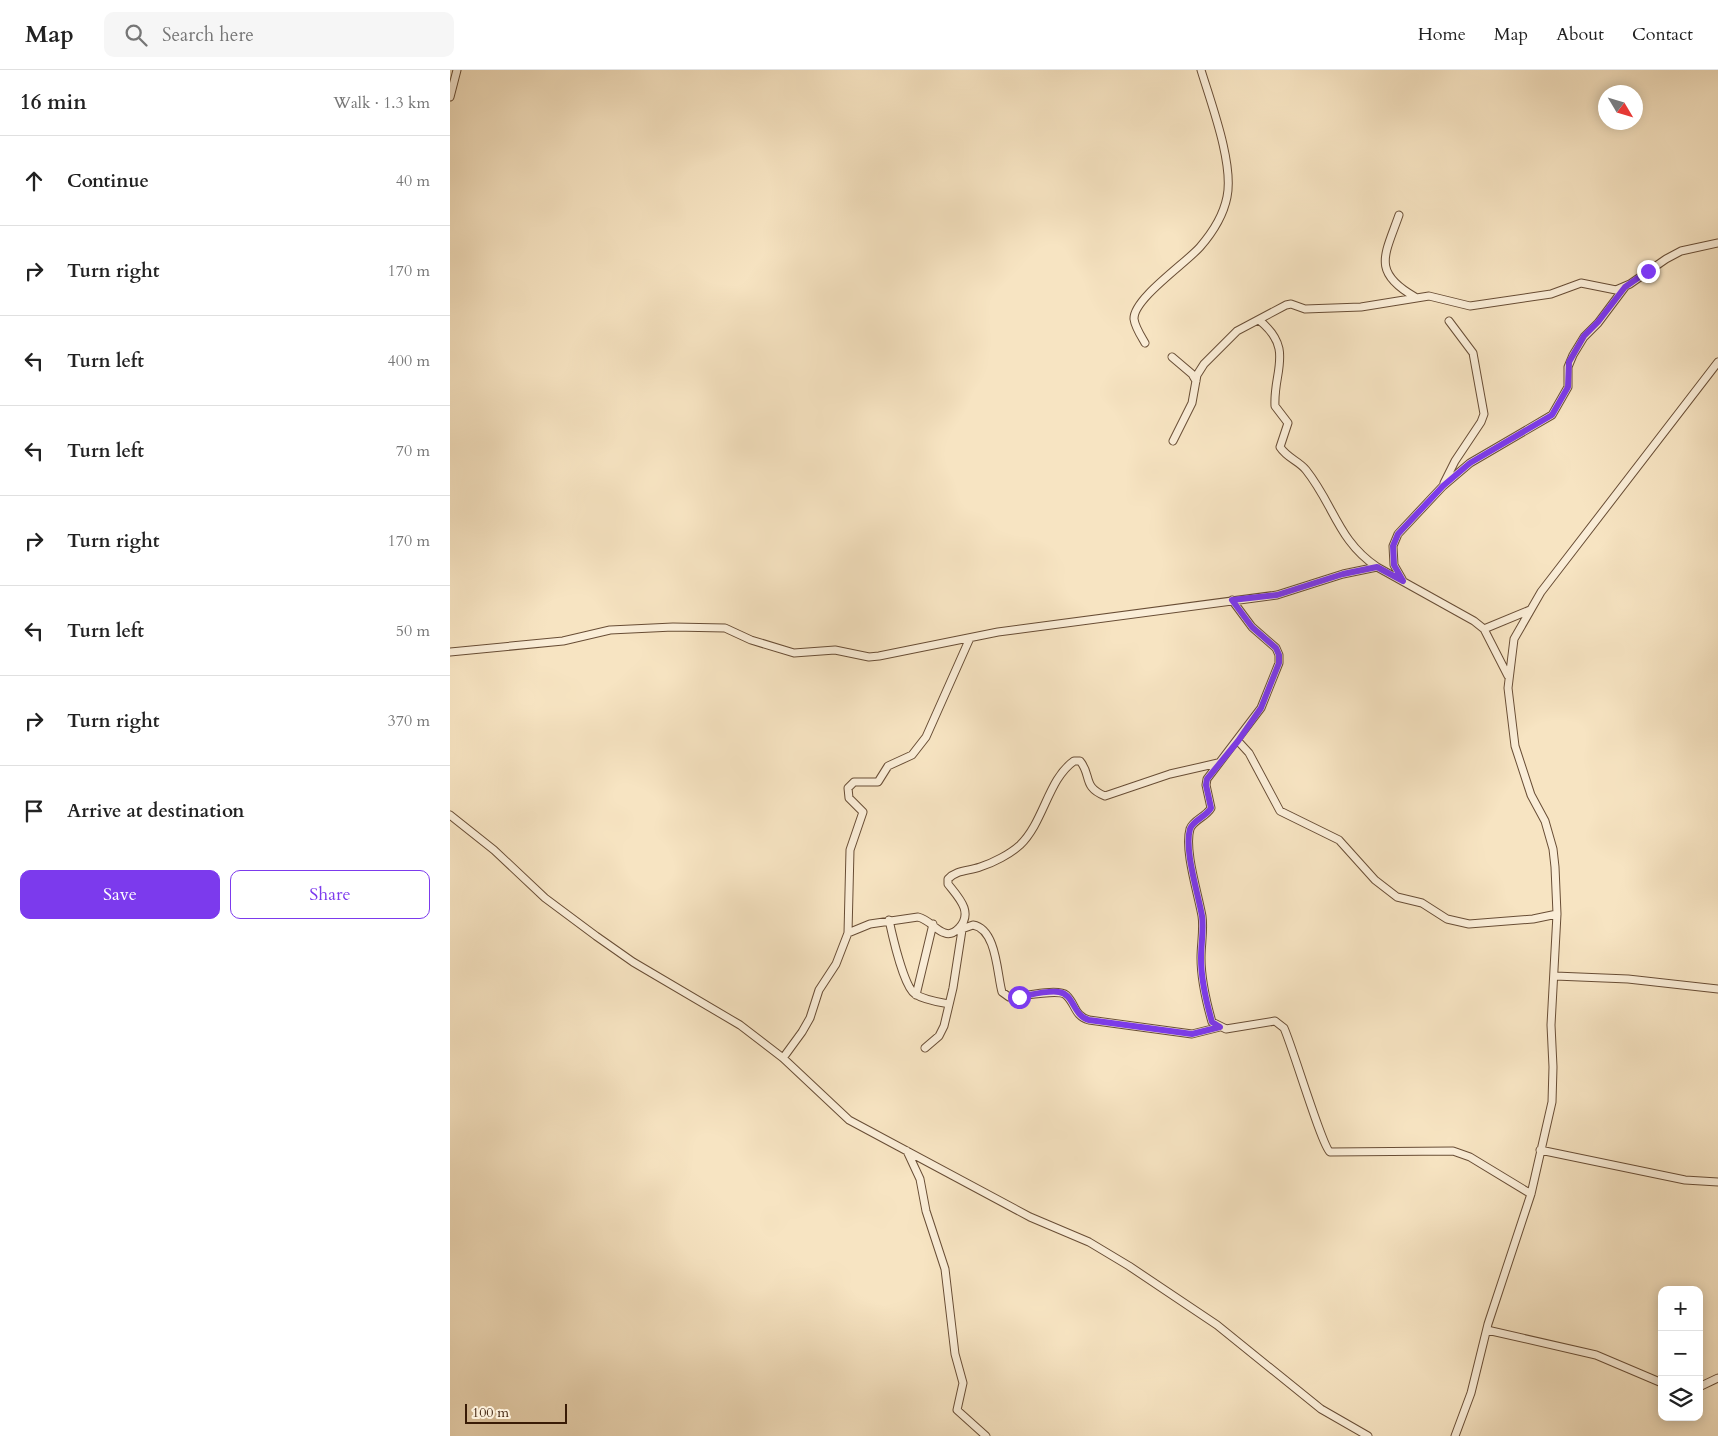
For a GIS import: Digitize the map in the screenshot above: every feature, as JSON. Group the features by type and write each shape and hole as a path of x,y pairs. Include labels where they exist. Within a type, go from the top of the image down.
{"street":[{"path":"450,97 457,70"},
{"path":"1145,343 1134,321 1136,310 1152,290 1176,271 1199,248 1217,225 1228,195 1228,177 1222,144 1201,70"},
{"path":"1399,216 1384,259 1384,268 1394,284 1415,298"},
{"path":"1403,581 1394,565 1394,540 1443,486 1470,463 1552,415 1568,387 1568,367 1573,354 1584,336 1598,322 1625,287 1681,251 1718,243"},
{"path":"1173,441 1192,403 1198,372 1204,364 1237,331 1290,304 1305,309 1347,308 1375,306 1415,298 1434,297 1470,306 1551,294 1581,283 1611,290 1625,287"},
{"path":"1259,320 1270,330 1280,355 1275,406 1288,423 1280,447 1289,458 1306,470 1351,546 1377,567 1474,621 1484,630 1508,676"},
{"path":"1443,486 1454,461 1481,422 1484,414 1473,353 1449,321"},
{"path":"1172,357 1192,374 1196,382"},
{"path":"1455,1436 1471,1393 1486,1330 1531,1194 1552,1102 1551,1025 1557,914 1553,849 1545,821 1531,795 1515,746 1508,676 1514,639 1541,592 1718,362"},
{"path":"450,652 563,641 610,630 660,627 725,628 750,640 786,652 799,654 835,650 869,657 1034,626 1277,595 1343,574 1377,567"},
{"path":"1232,600 1252,627 1276,648 1279,655 1279,663 1261,708 1238,741 1209,774 1206,785 1211,808 1204,817 1191,827 1191,868 1202,917 1201,960 1206,998 1212,1022 1226,1029 1267,1020 1275,1021 1284,1028 1310,1098 1322,1142 1330,1152 1453,1151 1470,1157 1531,1194"},
{"path":"1484,630 1530,610"},
{"path":"782,1058 810,1018 819,990 836,964 848,933 850,850 863,812 849,798 848,788 854,782 878,782 888,766 918,750 926,737 970,638"},
{"path":"1238,741 1249,753 1280,811 1339,840 1375,880 1397,897 1422,903 1447,919 1470,924 1533,919 1557,914"},
{"path":"925,1048 941,1034 949,1004 959,931 965,920 965,908 948,884 948,879 956,873 991,863 1019,846 1037,823 1066,769 1074,760 1080,761 1082,764 1086,779 1094,790 1105,796 1110,796 1170,774 1218,763"},
{"path":"450,816 494,850 545,898 596,936 633,962 740,1024 782,1058 849,1120 1044,1224 1089,1242 1129,1266 1217,1325 1321,1409 1368,1436"},
{"path":"848,933 870,924 918,917 933,924 946,934 975,925 984,931 998,963 1000,986 1006,996 1059,992 1066,995 1077,1014 1084,1019 1152,1030 1199,1034 1220,1027"},
{"path":"889,920 896,950 912,991 916,995 949,1004"},
{"path":"916,995 933,924"},
{"path":"1554,976 1628,979 1718,989"},
{"path":"1540,1150 1685,1180 1718,1182"},
{"path":"907,1151 920,1179 926,1211 945,1269 955,1354 963,1383 957,1410 986,1436"},
{"path":"1486,1330 1596,1355 1658,1381"},
{"path":"1703,1385 1718,1378"}],"route":[{"path":"1019,997 1059,992 1066,995 1077,1014 1084,1019 1152,1030 1199,1034 1220,1027 1212,1022 1206,998 1201,960 1202,917 1197,887 1191,868 1190,831 1193,823 1204,817 1211,808 1206,785 1209,774 1250,726 1267,695 1279,663 1279,655 1276,648 1252,627 1232,600 1288,593 1343,574 1377,567 1403,581 1394,565 1393,546 1398,534 1443,486 1470,463 1540,422 1547,420 1552,415 1568,387 1569,362 1584,336 1594,327 1625,287 1648,271"}]}
